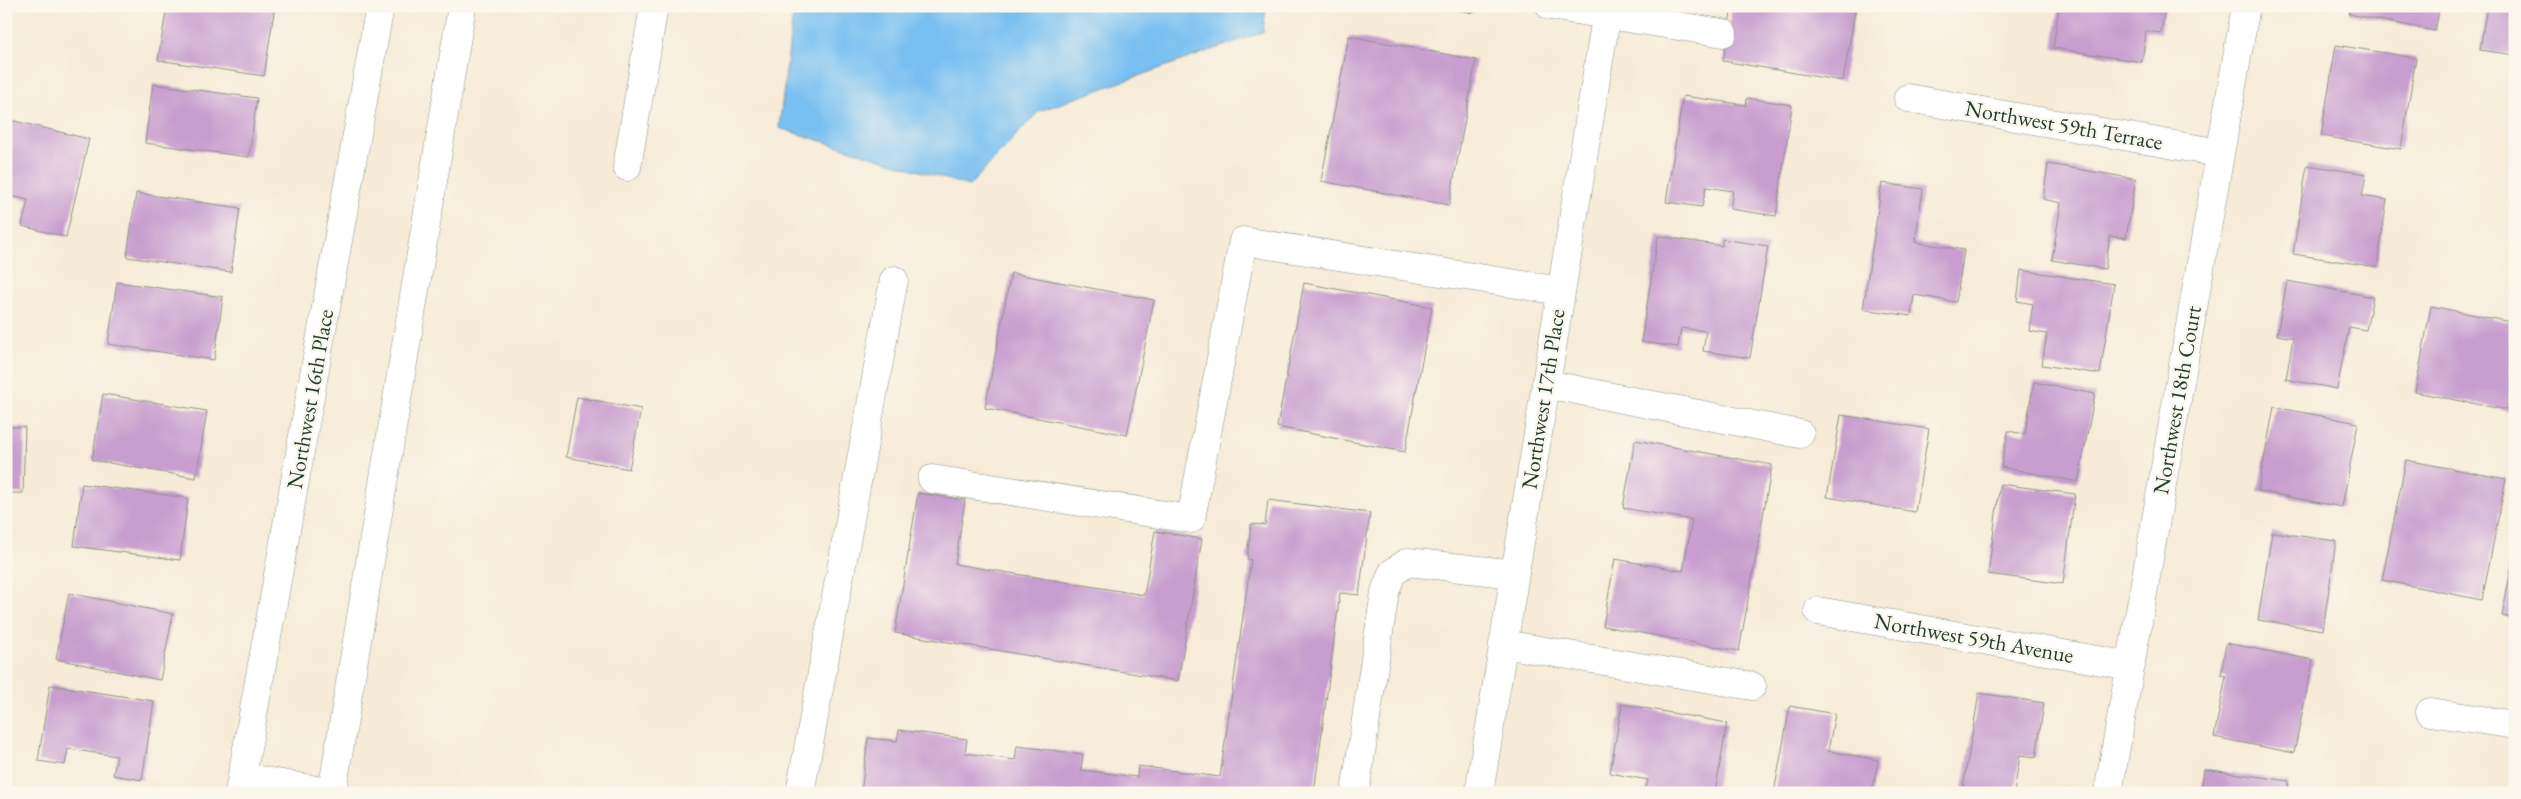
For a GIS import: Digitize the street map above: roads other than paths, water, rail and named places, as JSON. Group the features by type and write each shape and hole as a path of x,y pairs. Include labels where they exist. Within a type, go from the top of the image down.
{"street":[{"name":"Northwest 16th Place","path":"240,785 380,6"},
{"path":"240,785 333,793 462,6"},
{"path":"627,167 654,6"},
{"path":"1550,6 1607,11 1723,32"},
{"name":"Northwest 18th Court","path":"2108,793 2246,6"},
{"name":"Northwest 17th Place","path":"1479,793 1607,11"},
{"name":"Northwest 59th Terrace","path":"1908,98 2220,153"},
{"path":"932,479 1191,519 1243,241 1561,291"},
{"path":"800,793 894,280"},
{"path":"1546,384 1800,434"},
{"path":"1355,793 1385,592 1392,573 1408,562 1514,574"},
{"name":"Northwest 59th Avenue","path":"1818,611 2131,666"},
{"path":"1503,644 1752,686"},
{"path":"2430,712 2515,725"}],"water":[{"path":"794,6 1266,6 1263,32 1039,111 969,186 779,128"}]}
